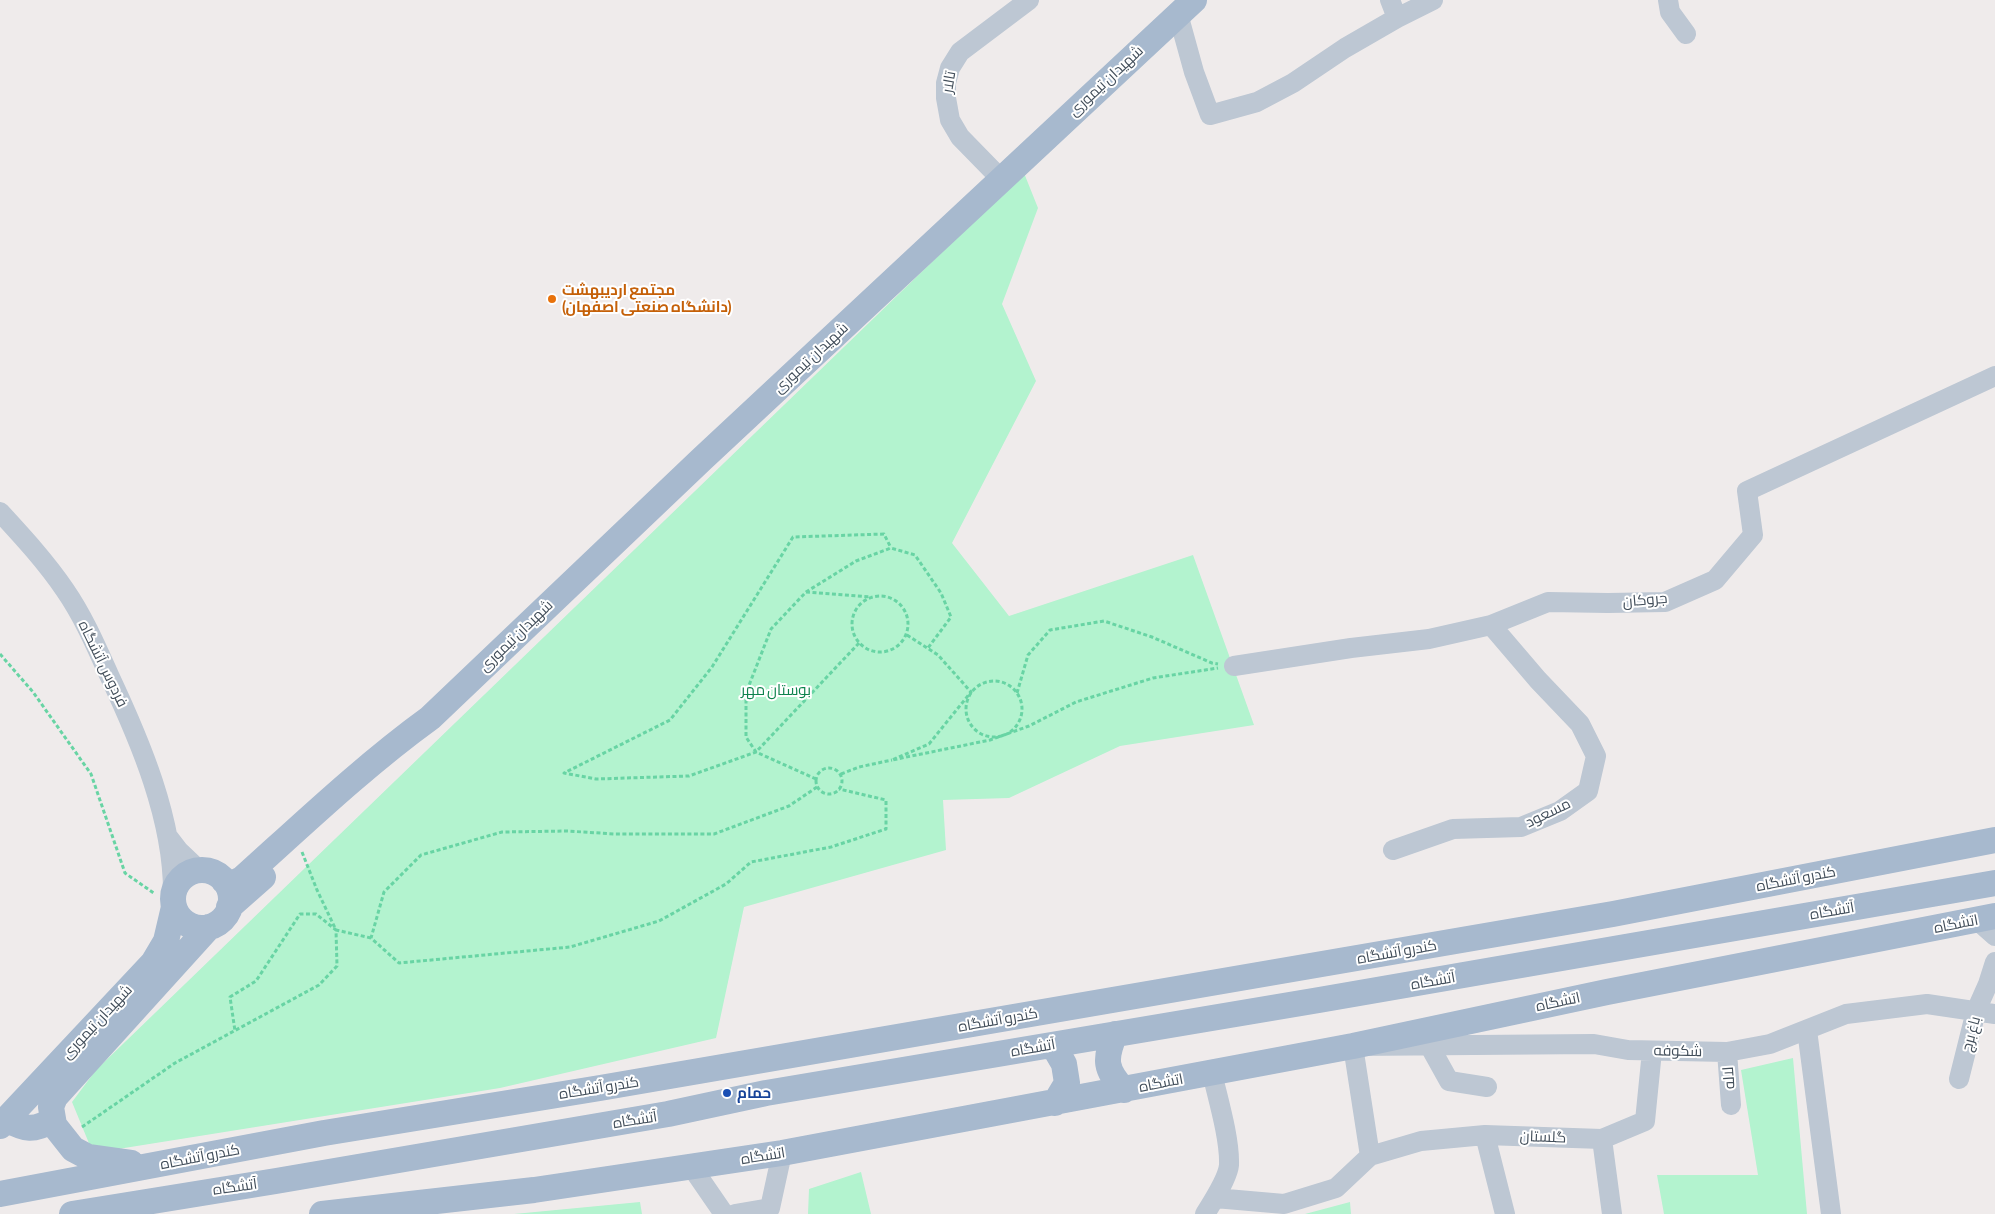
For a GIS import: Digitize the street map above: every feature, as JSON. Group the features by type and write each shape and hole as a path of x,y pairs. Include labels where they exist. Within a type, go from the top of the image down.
{"main road":[{"name":"شهیدان تیموری","path":"224,881 234,883 242,879 333,798 430,718 695,466 1186,7"},
{"name":"شهیدان تیموری","path":"229,908 420,733 430,718"},
{"name":"کندرو آتشگاه","path":"0,1194 299,1138 1603,916 1995,840"},
{"path":"1578,956 1637,926 1693,909 1751,897 1806,890 1859,880 1926,853"},
{"path":"199,870 208,871 224,881 229,889 231,898 225,916 209,927 191,926 183,921 173,901 176,886 181,878 190,872 199,870"},
{"name":"آتشگاه","path":"72,1214 276,1182 668,1114 766,1093 1578,956 1995,883"},
{"name":"شهیدان تیموری","path":"3,1122 153,963 166,941 173,901"},
{"name":"اتشگاه","path":"322,1214 534,1190 782,1153 1353,1046 1607,992 1989,924"},
{"name":"شهیدان تیموری","path":"58,1118 209,927"},
{"path":"1116,1034 1108,1050 1108,1066 1114,1079 1124,1090"},
{"path":"1053,1045 1064,1064 1067,1083 1055,1103"},
{"path":"758,1061 862,1077"},
{"path":"299,1138 315,1149 335,1148 606,1105 640,1108 668,1114"},
{"path":"3,1122 21,1128 33,1128 41,1127 58,1118 73,1149 88,1157 118,1162 160,1164"}],"street":[{"name":"تالار","path":"1002,180 960,136 950,120 946,98 946,83 950,68 960,52 1029,0"},
{"path":"1186,7 1194,72 1210,115 1257,102 1293,83 1345,48 1394,9 1433,0"},
{"path":"1668,0 1670,12 1686,34"},
{"name":"جروکان","path":"1234,666 1351,648 1429,639 1491,625 1548,602 1608,604 1665,602 1715,580 1753,534 1747,491 1995,376"},
{"name":"فردوس آتشگاه","path":"0,512 34,548 66,591 92,637 139,740 168,836"},
{"name":"مسعود","path":"1393,850 1453,829 1520,827 1560,811 1588,791 1596,756 1580,724 1538,680 1491,625"},
{"path":"168,836 179,851 199,870"},
{"path":"168,836 173,872 173,901"},
{"name":"باغ برج","path":"1959,1079 1986,1013 1988,984 1995,962"},
{"name":"شکوفه","path":"1353,1046 1594,1044 1628,1050 1727,1052 1770,1044 1846,1014 1927,1004 1986,1013"},
{"path":"1806,1030 1831,1214"},
{"path":"1429,1045 1449,1081 1487,1088"},
{"path":"1212,1073 1225,1127 1229,1166 1210,1206 1284,1204 1336,1188 1370,1156 1353,1046"},
{"name":"گلستان","path":"1370,1156 1421,1141 1485,1135 1602,1139 1646,1121 1652,1051"},
{"name":"لاله","path":"1727,1052 1731,1105"},
{"path":"1485,1135 1505,1214"},
{"path":"1602,1139 1612,1214"},
{"path":"735,1214 770,1208 782,1153"},
{"path":"691,1166 724,1214"},
{"path":"776,1180 785,1214"}],"path":[{"path":"859,643 756,752 689,776 596,779 564,773 670,720 712,667 793,538 884,534 891,548"},
{"path":"816,779 756,752 746,737 746,693 771,630 806,592 856,561 891,548 915,555 942,593 952,617 928,648"},
{"path":"806,592 890,598 904,609 909,626 907,635 902,643 894,649 885,652 875,652 866,649 854,635 852,626 853,616 857,608 864,601 872,597"},
{"path":"1017,693 1028,655 1050,630 1104,621 1152,637 1212,663 1234,666"},
{"path":"907,635 938,655 970,692"},
{"path":"0,654 33,692 91,774 125,873 162,900 173,901"},
{"path":"970,692 966,700 965,710 972,728 979,734 988,737 998,737 1029,726 1076,702 1153,678 1234,666"},
{"path":"841,774 858,767 970,745 1007,734 1015,728 1020,720 1021,702 1017,693 1011,686 994,680 977,686 970,692 929,744 892,760"},
{"path":"817,787 816,779 820,771 828,767 837,770 841,774 842,781 839,789"},
{"path":"235,1031 230,997 256,981 300,914 316,914 336,930 372,938 399,963 570,947 659,921 726,884 751,862 831,847 886,829 886,800 839,789 828,794 817,787"},
{"path":"372,938 384,892 420,855 502,832 567,831 616,834 714,834 789,806 817,787"},
{"path":"58,1118 175,1063 235,1031 319,985 337,966 336,930 317,890 299,844"}],"green space":[{"name":"بوستان مهر","path":"1024,173 1038,208 1002,304 1036,381 952,543 1009,616 1193,555 1254,725 1120,746 1009,798 943,800 946,850 744,907 716,1038 500,1088 93,1153 72,1102 96,1070"},
{"path":"1793,1058 1807,1214 1664,1214 1657,1175 1758,1175 1741,1070"},
{"path":"861,1172 871,1214 808,1214 809,1189"},
{"path":"640,1202 642,1214 514,1214"},
{"path":"1350,1202 1351,1214 1305,1214"}],"place":[{"name":"مجتمع اردیبهشت (دانشگاه صنعتی اصفهان)","path":"552,299"},
{"name":"حمام","path":"727,1093"}]}
